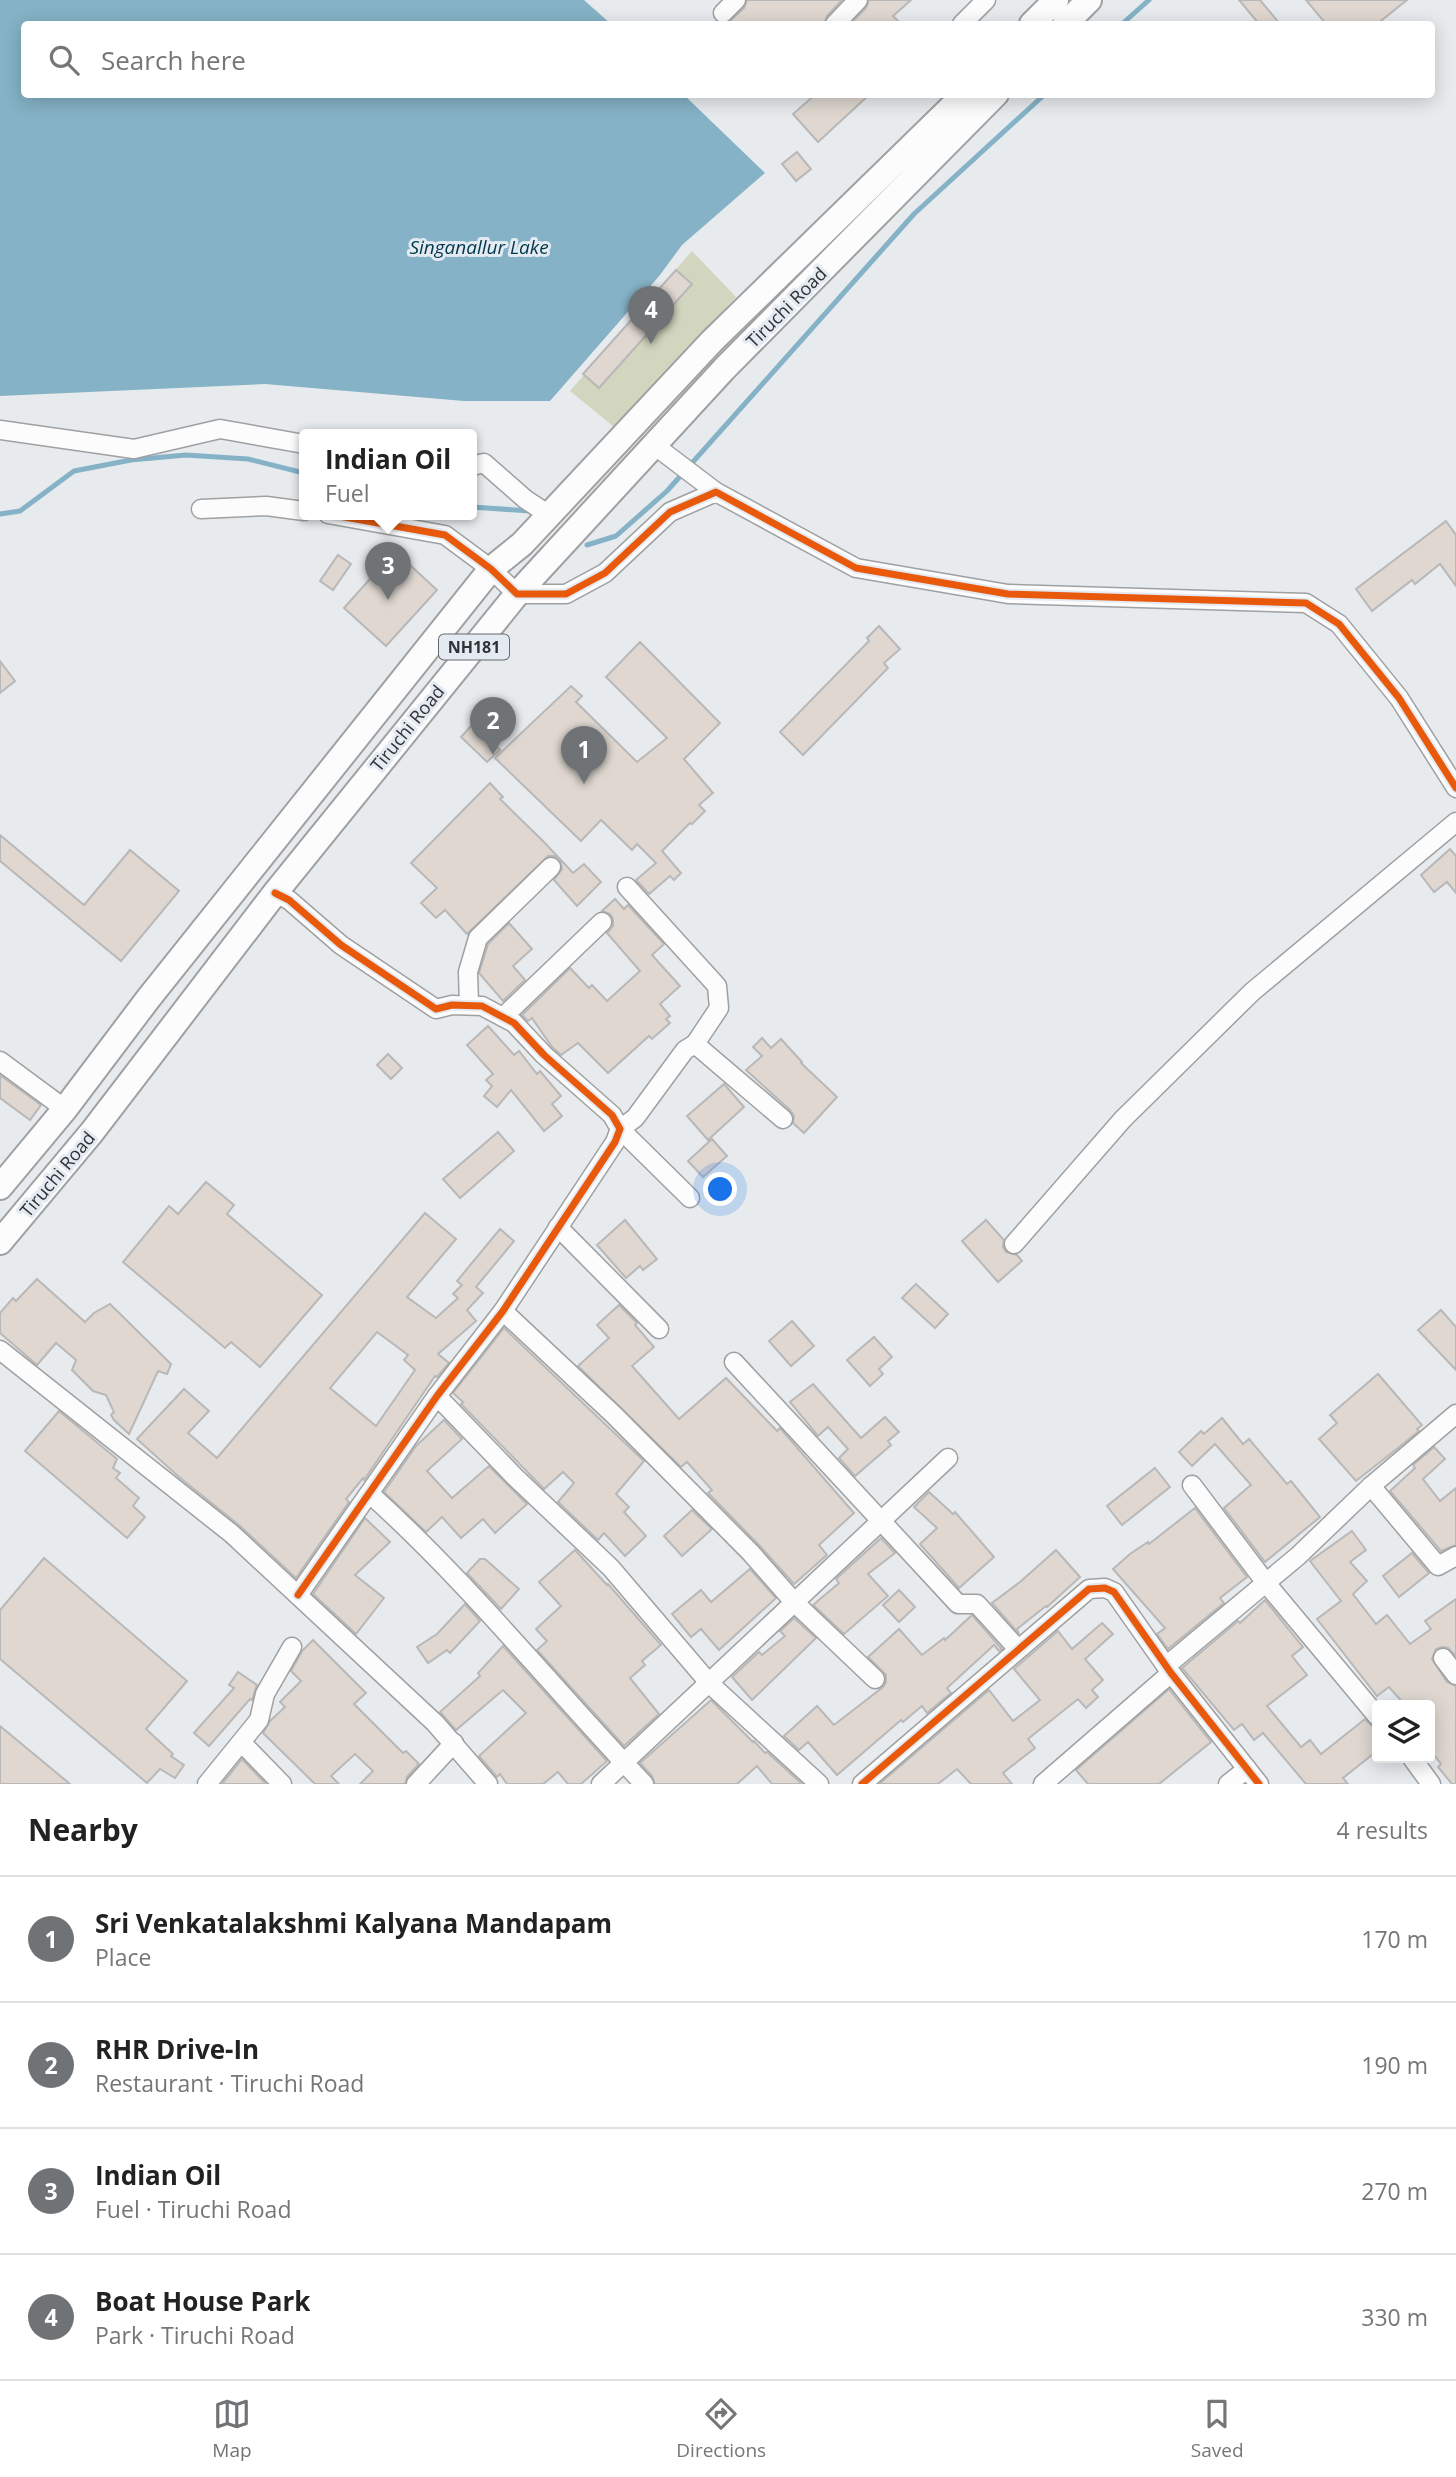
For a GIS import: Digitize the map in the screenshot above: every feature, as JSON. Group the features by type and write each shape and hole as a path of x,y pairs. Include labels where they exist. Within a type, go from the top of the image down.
{"highway":[{"path":"1035,21 1056,0"},
{"path":"1068,21 1089,0"},
{"name":"NH181","path":"0,1187 65,1109 491,569 522,544 712,341 961,98"},
{"name":"Tiruchi Road","path":"0,1242 92,1132 275,893 517,594 724,369 992,98"}],"street":[{"path":"838,21 859,0"},
{"path":"964,21 986,0"},
{"path":"0,430 134,449 220,429 299,443"},
{"path":"654,445 716,492 856,568 1008,594 1306,603 1339,624 1399,698 1456,788"},
{"path":"477,465 484,463 525,499 549,515"},
{"path":"361,520 445,535 491,569 517,594 566,594 605,573 670,512 716,492"},
{"path":"201,509 266,506 299,510"},
{"path":"1014,1244 1123,1119 1252,992 1456,822"},
{"path":"470,1005 468,972 478,938 551,867"},
{"path":"298,1595 437,1396 503,1311 615,1142 620,1129 635,1118 685,1049 695,1044 719,1008 717,985 627,887"},
{"path":"275,893 289,900 341,945 436,1009 452,1005 482,1006 514,1023 544,1055 612,1115 620,1129 690,1198"},
{"path":"503,1017 602,922"},
{"path":"695,1044 783,1119"},
{"path":"0,1061 65,1109"},
{"path":"558,1227 659,1329"},
{"path":"503,1311 614,1416 751,1553 794,1602 875,1679"},
{"path":"0,1350 232,1534 454,1743 488,1784"},
{"path":"734,1362 958,1604 977,1604 1017,1648"},
{"path":"437,1396 515,1477 611,1568 710,1684 819,1784"},
{"path":"1042,1784 1298,1556 1371,1486 1456,1414"},
{"path":"601,1784 948,1458"},
{"path":"1192,1485 1266,1583 1372,1710"},
{"path":"1371,1486 1438,1566 1456,1556"},
{"path":"370,1494 475,1596 644,1784"},
{"path":"862,1784 1088,1589 1105,1588 1114,1592 1169,1670 1259,1784"},
{"path":"207,1784 260,1720 265,1694 292,1647"},
{"path":"1443,1658 1456,1675"},
{"path":"242,1743 282,1784"},
{"path":"416,1784 454,1743"},
{"path":"1416,1763 1431,1784"},
{"path":"1228,1784 1247,1769"}],"green space":[{"path":"692,251 736,297 614,427 570,391"}],"water":[{"name":"Singanallur Lake","path":"0,0 584,0 608,21 21,21 21,98 687,98 765,173 682,245 660,275 550,401 464,401 265,384 0,396"}],"building":[{"path":"747,0 842,0 825,21 730,21 744,8"},
{"path":"869,0 911,0 893,16 898,21 853,21 866,8"},
{"path":"1239,0 1260,0 1278,21 1256,21"},
{"path":"1306,0 1407,0 1381,21 1324,21"},
{"path":"811,98 866,98 818,142 793,114"},
{"path":"797,152 811,169 796,181 782,164"},
{"path":"676,270 692,284 599,388 583,374"},
{"path":"1446,521 1456,535 1456,586 1440,564 1415,584 1412,580 1372,611 1356,589"},
{"path":"395,551 437,590 386,646 344,608"},
{"path":"338,555 351,564 333,590 320,581"},
{"path":"879,626 900,649 884,663 888,668 803,755 780,732 869,641 867,638"},
{"path":"640,642 720,723 684,759 713,793 699,805 705,811 662,851 681,873 674,880 670,876 649,894 636,880 656,863 637,844 632,850 601,820 581,841 495,758 571,686 582,696 576,702 637,762 667,738 606,677"},
{"path":"0,661 15,681 0,693"},
{"path":"473,724 500,750 487,762 461,737"},
{"path":"490,783 503,797 500,799 573,873 584,864 601,882 577,906 554,880 562,869 560,860 555,856 548,856 467,934 445,910 436,918 421,903 437,888 411,863"},
{"path":"0,835 84,905 130,850 179,891 121,961 0,861"},
{"path":"1450,849 1456,856 1456,893 1447,882 1434,892 1421,875"},
{"path":"615,899 624,909 628,905 664,944 652,955 680,986 660,1004 670,1016 666,1019 670,1023 652,1039 649,1036 608,1073 578,1043 561,1055 552,1047 532,1018 528,1021 522,1015 570,968 589,988 592,985 607,1001 640,971 607,933 613,926 613,919 610,914 602,911"},
{"path":"509,923 532,949 513,966 525,980 503,1001 479,973 488,944"},
{"path":"488,1026 514,1055 519,1051 537,1074 540,1071 561,1096 552,1104 562,1116 544,1131 511,1090 497,1107 484,1096 492,1086 486,1080 493,1074 467,1045"},
{"path":"762,1038 771,1048 781,1039 801,1063 837,1097 804,1133 793,1123 794,1116 790,1110 746,1070 762,1056 753,1047"},
{"path":"388,1054 402,1068 391,1079 377,1065"},
{"path":"0,1075 41,1105 30,1120 0,1098"},
{"path":"724,1084 744,1107 708,1140 687,1116"},
{"path":"498,1132 514,1151 460,1198 443,1179"},
{"path":"712,1139 727,1156 703,1177 688,1161"},
{"path":"206,1182 234,1205 227,1214 322,1295 260,1367 231,1342 225,1348 123,1262 169,1206 178,1214"},
{"path":"425,1213 456,1239 407,1297 436,1318 458,1298 453,1294 462,1285 457,1281 500,1229 514,1241 476,1287 483,1293 467,1310 476,1321 438,1354 449,1363 435,1376 364,1480 363,1478 346,1499 349,1502 296,1578 240,1526 137,1439 184,1389 209,1411 188,1433 217,1458","holes":["377,1332 408,1355 404,1360 415,1370 376,1426 330,1388"]},
{"path":"625,1220 657,1259 643,1270 640,1266 626,1278 597,1245"},
{"path":"986,1220 1004,1240 1003,1247 1006,1252 1017,1255 1022,1261 998,1282 962,1241"},
{"path":"37,1279 85,1322 110,1304 171,1364 167,1374 158,1371 129,1434 111,1415 114,1412 106,1395 93,1391 72,1370 76,1360 56,1343 37,1365 0,1333 0,1313 13,1298 16,1301"},
{"path":"916,1284 948,1314 935,1328 902,1298"},
{"path":"619,1305 637,1323 635,1325 654,1347 632,1366 679,1419 726,1378 777,1431 780,1428 854,1513 819,1545 827,1555 794,1584 708,1493 712,1490 687,1462 681,1467 578,1366 609,1338 597,1325"},
{"path":"1441,1310 1456,1327 1456,1370 1418,1330"},
{"path":"792,1321 814,1346 791,1366 769,1341"},
{"path":"504,1328 644,1461 616,1494 629,1507 624,1512 646,1536 625,1556 604,1533 598,1540 558,1502 574,1483 563,1472 544,1489 453,1393"},
{"path":"874,1337 892,1357 879,1369 883,1374 870,1386 847,1360"},
{"path":"1378,1374 1422,1425 1417,1429 1419,1431 1356,1481 1319,1439 1337,1423 1330,1415"},
{"path":"813,1384 861,1438 885,1417 899,1432 888,1441 891,1445 855,1476 839,1458 848,1449 828,1427 818,1436 790,1402"},
{"path":"59,1411 117,1459 113,1468 120,1473 116,1478 139,1498 133,1506 145,1517 127,1538 25,1451"},
{"path":"1222,1418 1243,1444 1249,1439 1287,1484 1291,1481 1320,1517 1265,1562 1224,1508 1251,1485 1215,1444 1192,1466 1179,1452 1201,1431 1204,1434"},
{"path":"444,1420 462,1439 427,1471 452,1498 489,1466 527,1504 495,1533 483,1519 461,1538 442,1517 426,1532 384,1492 416,1446"},
{"path":"1434,1447 1445,1459 1423,1479 1440,1501 1456,1488 1456,1545 1441,1551 1390,1491 1415,1468 1413,1465"},
{"path":"1155,1468 1170,1487 1122,1525 1107,1506"},
{"path":"929,1492 953,1514 955,1512 994,1557 959,1588 920,1544 937,1528 914,1507"},
{"path":"1195,1508 1247,1577 1220,1598 1224,1603 1168,1649 1157,1634 1165,1628 1113,1569"},
{"path":"692,1510 712,1529 682,1556 664,1536"},
{"path":"365,1518 390,1542 355,1575 384,1598 356,1634 313,1594"},
{"path":"1352,1531 1366,1550 1350,1562 1367,1581 1353,1594 1376,1624 1387,1615 1410,1644 1431,1629 1425,1621 1456,1599 1456,1656 1448,1648 1442,1647 1436,1649 1432,1659 1447,1682 1456,1686 1456,1784 1452,1784 1438,1767 1441,1764 1435,1756 1435,1700 1401,1700 1389,1687 1377,1696 1317,1619 1341,1601 1310,1561"},
{"path":"881,1538 895,1553 868,1574 888,1596 844,1634 813,1605 839,1583 836,1579"},
{"path":"575,1550 661,1645 642,1661 645,1665 630,1678 659,1714 624,1746 537,1650 547,1641 536,1629 561,1606 539,1582"},
{"path":"1056,1550 1080,1577 1047,1607 1017,1629 1019,1634 992,1603"},
{"path":"1412,1553 1429,1573 1399,1597 1383,1576"},
{"path":"44,1558 187,1681 146,1729 173,1754 171,1756 184,1765 175,1778 160,1769 147,1783 0,1659 0,1610"},
{"path":"480,1559 485,1559 519,1589 501,1609 467,1573"},
{"path":"750,1569 776,1598 719,1650 701,1629 691,1637 672,1614 701,1590 711,1602"},
{"path":"899,1590 915,1607 899,1622 883,1605"},
{"path":"1265,1600 1303,1647 1292,1656 1307,1675 1267,1706 1301,1747 1310,1740 1321,1754 1365,1719 1372,1726 1372,1755 1343,1778 1348,1784 1306,1784 1263,1733 1254,1740 1242,1724 1234,1730 1182,1668 1238,1621 1240,1623"},
{"path":"465,1604 480,1621 450,1653 447,1650 428,1663 417,1647 437,1634"},
{"path":"972,1615 1002,1649 999,1651 994,1645 947,1688 951,1693 927,1713 922,1706 903,1722 901,1720 837,1775 808,1742 799,1750 784,1736 817,1706 834,1725 883,1687 886,1675 868,1657 899,1629 922,1655 944,1638 945,1640"},
{"path":"794,1618 816,1638 752,1700 732,1677 759,1652 762,1655 785,1636 780,1631"},
{"path":"1102,1623 1113,1634 1085,1659 1103,1680 1092,1690 1098,1697 1086,1708 1078,1699 1028,1739 1035,1748 1003,1773 1012,1784 971,1784 957,1769 938,1784 879,1784 989,1690 1013,1721 1040,1700 1014,1669 1058,1631 1072,1649"},
{"path":"313,1640 366,1693 354,1704 403,1753 406,1751 419,1764 407,1777 405,1784 360,1784 373,1771 355,1754 331,1776 339,1784 315,1784 263,1733 270,1721 285,1707 280,1702 301,1681 291,1671 302,1651"},
{"path":"503,1646 607,1761 581,1784 568,1784 558,1772 543,1784 507,1784 500,1774 497,1777 479,1756 526,1713 503,1690 456,1730 440,1712 480,1676 478,1673"},
{"path":"238,1672 257,1685 252,1700 250,1699 209,1746 194,1733 234,1688 229,1685"},
{"path":"1169,1689 1211,1742 1159,1784 1088,1784 1076,1770"},
{"path":"711,1700 753,1742 802,1784 772,1784 757,1766 737,1784 655,1784 652,1776 640,1763"},
{"path":"0,1726 70,1784 0,1784"},
{"path":"242,1759 266,1784 222,1784"}],"waterway":[{"path":"1125,21 1149,0"},
{"path":"587,545 616,536 667,491 914,214 1041,98"},
{"path":"0,514 20,511 74,471 131,460 186,455 248,459 299,472"},
{"path":"477,507 530,511"}],"cycle path":[{"path":"361,520 445,535 491,569 517,594 566,594 605,573 670,512 716,492 856,568 1008,594 1306,603 1339,624 1399,698 1456,788"},
{"path":"275,893 289,900 341,945 436,1009 452,1005 482,1006 514,1023 544,1055 612,1115 620,1129 615,1142 503,1311 437,1396 298,1595"},
{"path":"862,1784 1089,1589 1105,1588 1114,1592 1171,1673 1259,1784"}],"place":[{"name":"Boat House Park","path":"651,344"},
{"name":"Indian Oil","path":"388,600"},
{"name":"RHR Drive-In","path":"493,755"},
{"name":"Sri Venkatalakshmi Kalyana Mandapam","path":"584,784"}]}
